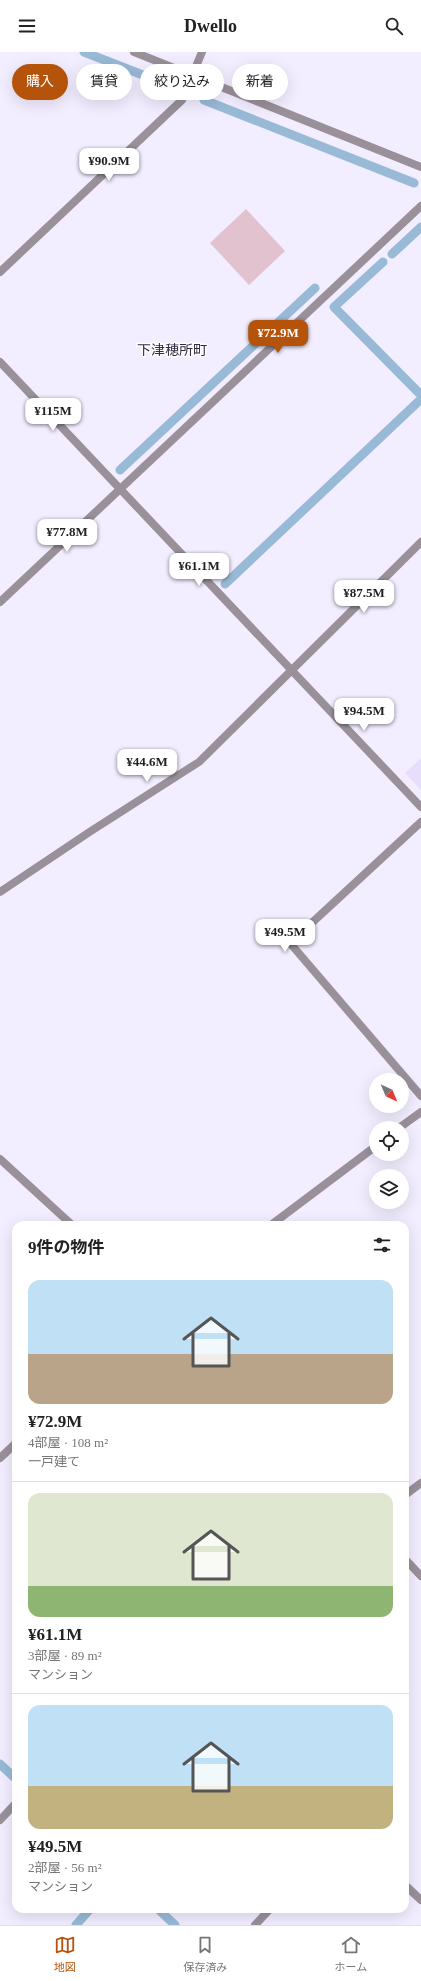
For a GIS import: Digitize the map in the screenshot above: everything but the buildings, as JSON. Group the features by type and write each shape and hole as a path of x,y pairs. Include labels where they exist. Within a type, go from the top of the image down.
{"street":[{"path":"134,52 165,64"},
{"path":"197,64 202,52"},
{"path":"224,88 421,167"},
{"path":"0,272 182,100"},
{"path":"0,602 421,206"},
{"path":"0,362 421,807"},
{"path":"0,892 91,831 199,762 293,671 421,542"},
{"path":"421,822 290,943 421,1096"},
{"path":"409,1121 421,1112"},
{"path":"276,1221 369,1151"},
{"path":"0,1159 68,1221"},
{"path":"0,1458 12,1449"},
{"path":"409,1492 421,1483"},
{"path":"409,1563 421,1576"},
{"path":"0,1820 12,1807"},
{"path":"409,1889 421,1900"},
{"path":"255,1925 266,1913"}],"shaded area":[{"path":"246,209 285,251 249,285 210,243"},
{"path":"421,758 421,790 405,773"}],"waterway":[{"path":"84,52 140,74"},
{"path":"204,100 414,183"},
{"path":"392,254 421,227"},
{"path":"383,262 334,307 419,393"},
{"path":"120,470 315,288"},
{"path":"225,584 419,401"},
{"path":"0,1764 12,1775"},
{"path":"76,1925 86,1913"},
{"path":"162,1913 175,1925"}],"district":[{"name":"下津穂所町","path":"172,350"}]}
